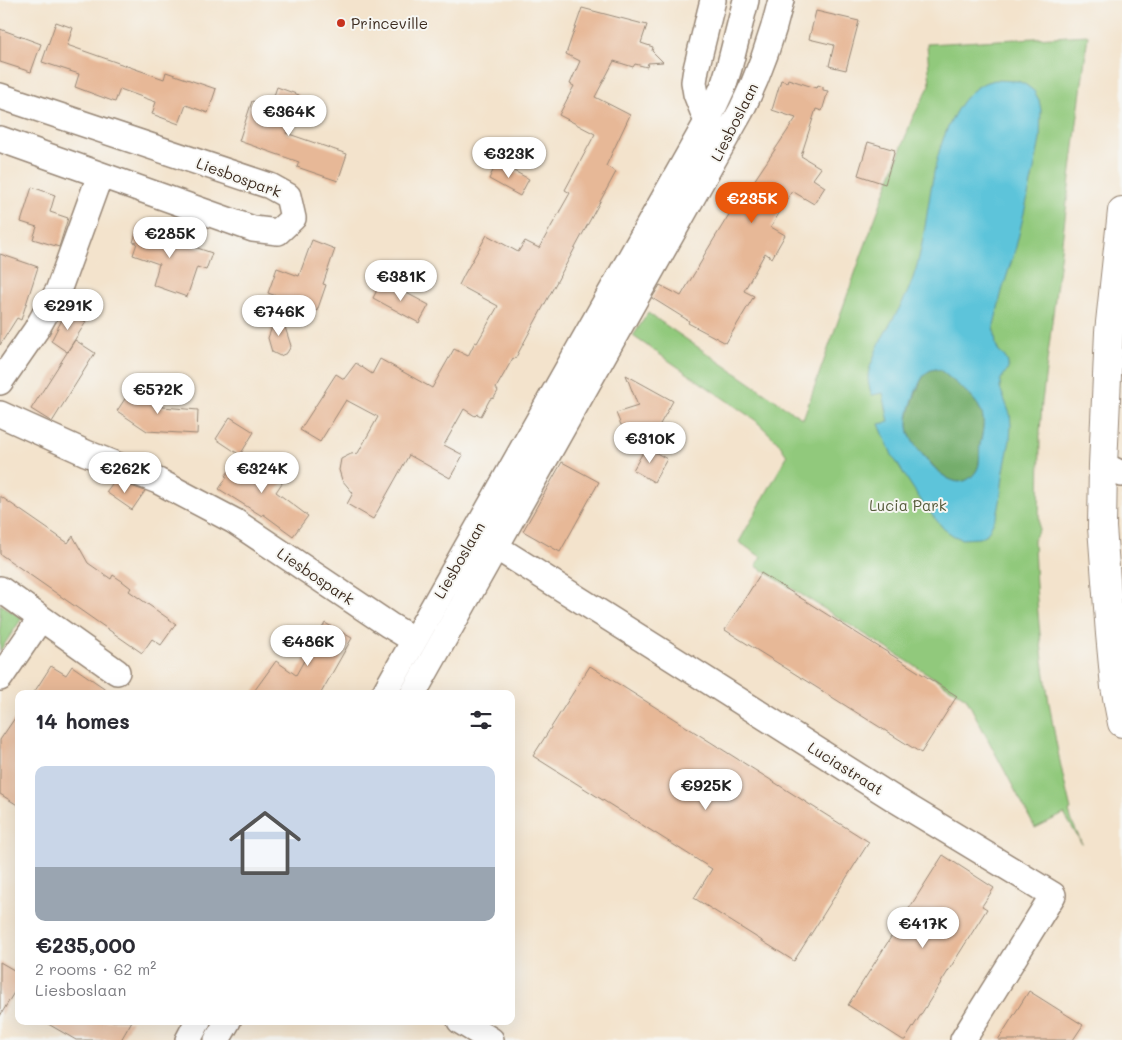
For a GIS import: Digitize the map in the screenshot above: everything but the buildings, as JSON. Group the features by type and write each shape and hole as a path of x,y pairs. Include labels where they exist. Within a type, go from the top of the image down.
{"main road":[{"path":"1122,212 1109,332 1116,466 1102,527 1115,687 1122,723"}],"street":[{"name":"Liesboslaan","path":"707,122 696,94 694,82 713,0"},
{"name":"Liesboslaan","path":"386,690 707,122 723,87 746,0"},
{"name":"Liesboslaan","path":"415,690 742,111 769,44 781,0"},
{"name":"Liesbospark","path":"0,96 270,186 288,196 293,218 278,232 253,229 0,139"},
{"path":"0,382 36,330 58,291 100,175"},
{"path":"605,303 627,316"},
{"name":"Liesbospark","path":"0,414 86,453 158,481 234,521 414,640"},
{"path":"535,426 557,438"},
{"name":"Luciastraat","path":"496,547 896,800 1053,895 963,1040"},
{"path":"0,589 117,672"},
{"path":"0,678 41,618"},
{"path":"188,1040 196,1025"},
{"path":"217,1040 226,1025"},
{"path":"467,1025 491,1040"}],"green space":[{"name":"Lucia Park","path":"1088,35 1042,402 1039,530 1034,539 1041,641 1050,709 1071,810 1069,811 1082,844 1064,814 1035,828 966,698 756,566 761,557 739,542 787,456 778,442 755,420 633,336 648,313 803,419 912,119 930,85 927,44"},
{"path":"935,369 940,370 970,395 978,406 983,419 978,468 970,478 962,482 950,480 938,471 915,445 909,429 909,412 921,380 925,374"},
{"path":"0,604 22,618 0,651"}],"water":[{"path":"995,80 1018,81 1034,91 1039,100 1041,110 1040,140 1016,247 1002,291 994,325 996,345 1008,363 1008,369 1001,379 1000,388 1010,414 1011,426 1000,502 997,515 987,534 979,538 962,539 944,529 926,508 892,455 879,424 889,422 883,393 872,395 868,375 879,343 904,300 916,270 932,182 943,139 954,114 964,100 976,88 984,83","holes":["931,370 940,370 970,395 978,406 983,419 978,468 970,478 962,482 950,480 938,471 921,454 908,430 909,413 921,380"]}],"place":[{"name":"Princeville","path":"341,23"}]}
